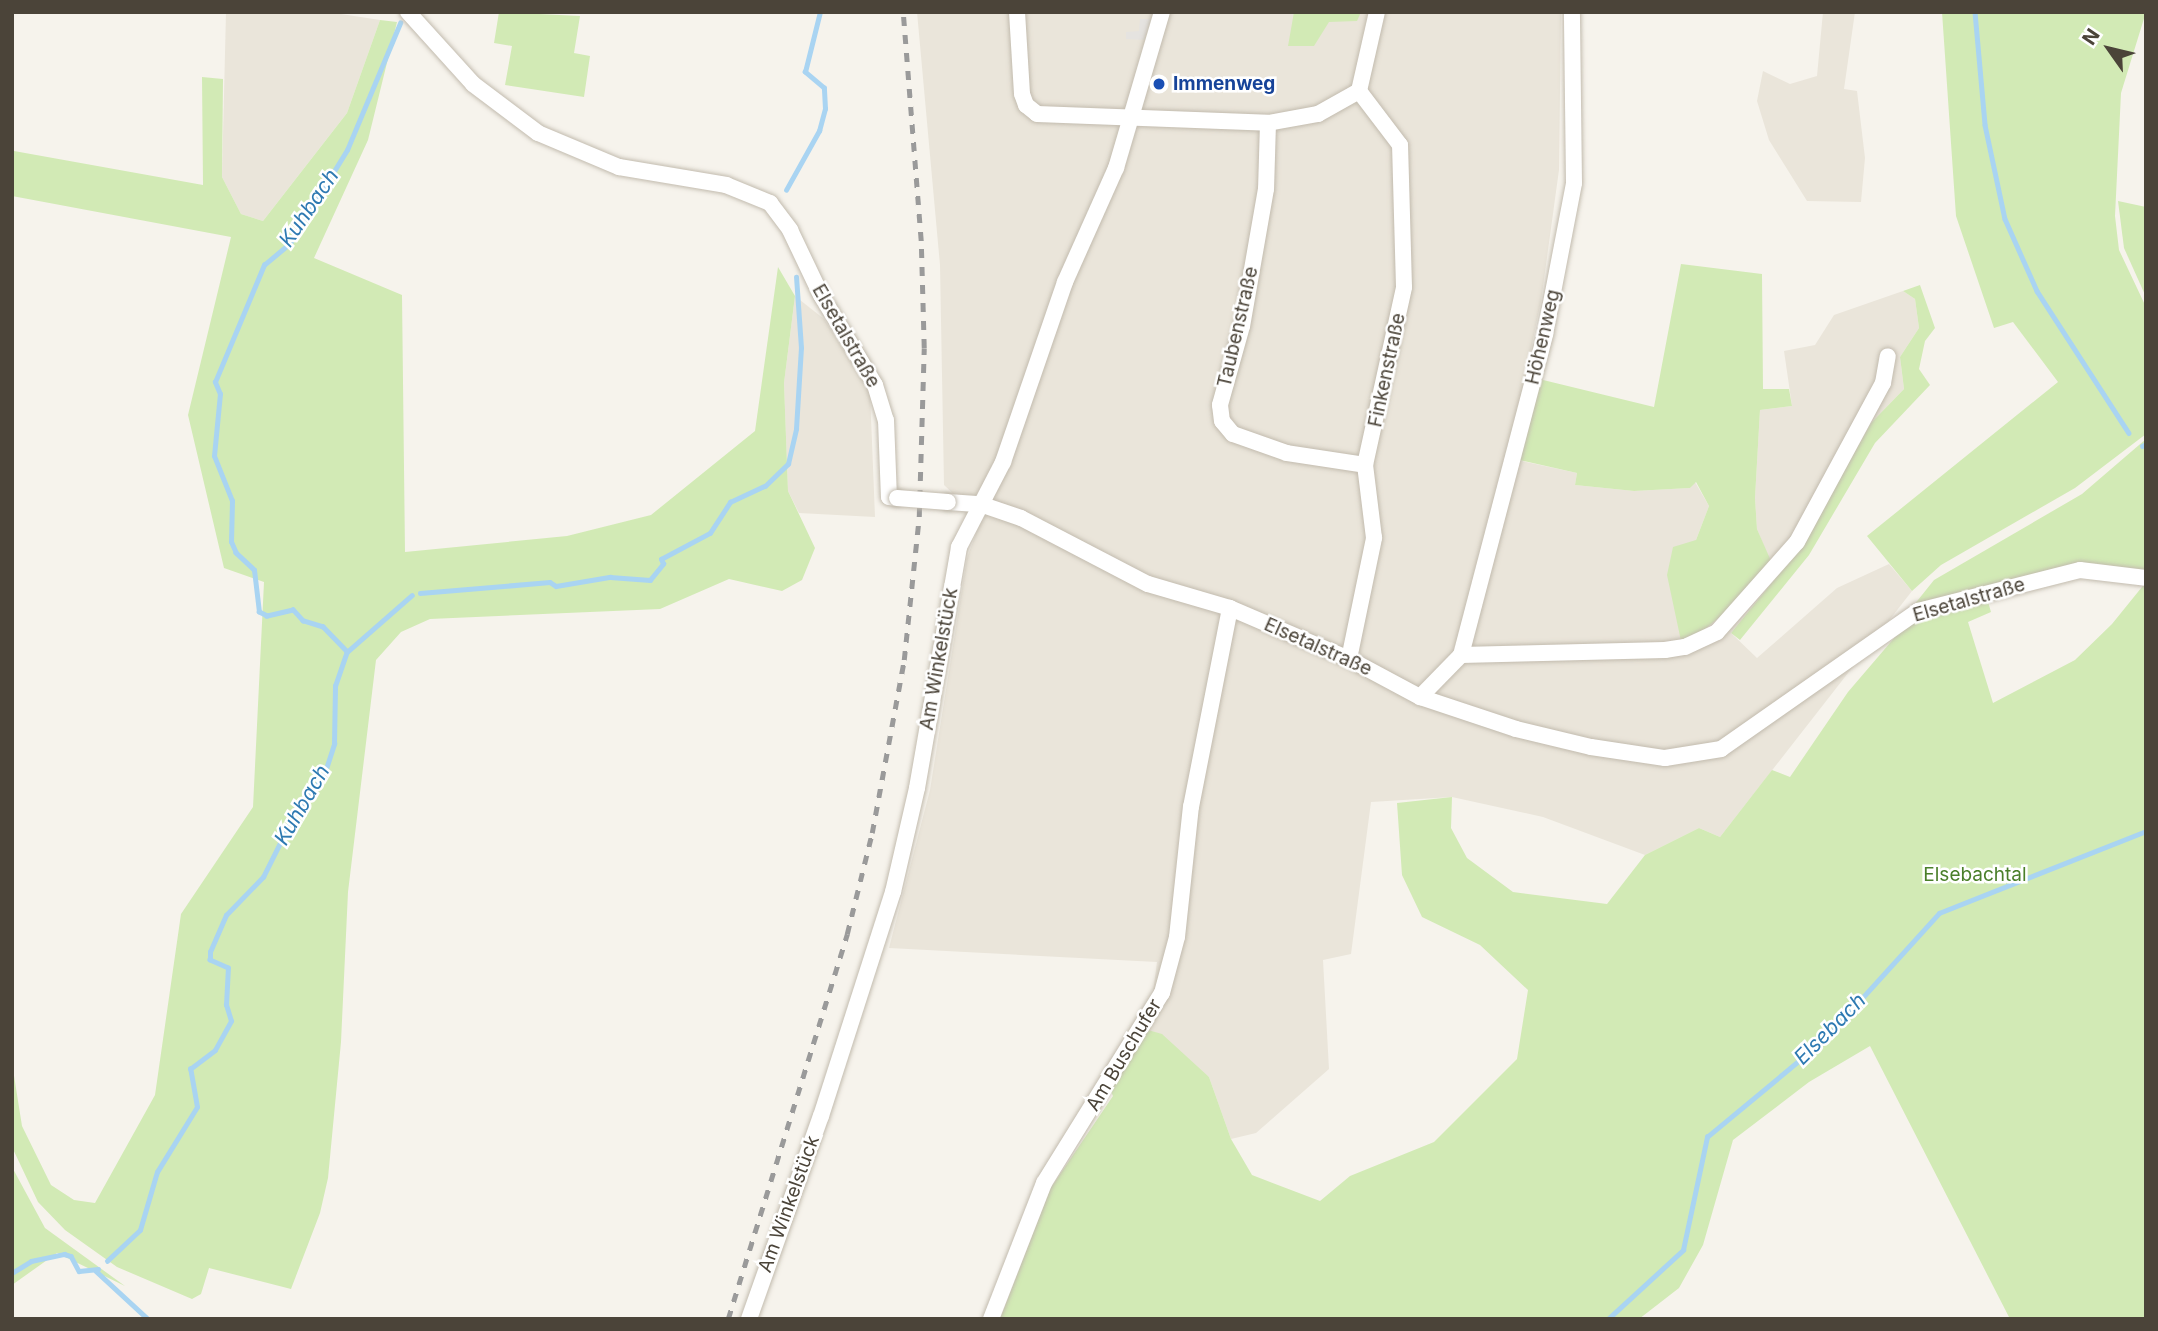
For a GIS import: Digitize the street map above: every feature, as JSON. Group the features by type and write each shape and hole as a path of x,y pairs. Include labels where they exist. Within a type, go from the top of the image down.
{"street":[{"name":"Elsetalstraße","path":"408,12 473,83 538,133 619,167 726,185 770,203 790,230 821,295 875,384 886,420 893,497 980,505 1021,518 1148,584 1230,608 1349,659 1420,697 1591,747 1665,758 1696,756 1721,749 1918,611 2081,570 2146,578"},
{"path":"1017,12 1026,105 1037,114 1135,115 1268,123 1318,114 1359,91 1377,12"},
{"name":"Am Winkelstück","path":"749,1319 825,1103 892,892 917,788 959,547 1003,462 1065,282 1135,115 1162,12"},
{"name":"Höhenweg","path":"1461,655 1545,334 1574,183 1573,12"},
{"name":"Finkenstraße","path":"1349,659 1374,538 1365,465 1404,287 1404,210 1400,145 1359,91"},
{"name":"Taubenstraße","path":"1268,123 1266,189 1242,326 1220,405 1222,421 1233,434 1287,453 1365,465"},
{"path":"1420,697 1461,655 1665,650 1685,648 1717,632 1797,542 1883,383 1888,356"},
{"name":"Am Buschufer","path":"991,1319 1044,1183 1162,993 1177,937 1191,807 1230,608"}],"shaded area":[{"path":"226,12 328,12 380,20 347,113 263,221 241,214 222,177"},
{"path":"917,12 1561,12 1559,170 1541,301 1508,458 1577,473 1575,485 1634,491 1690,488 1695,482 1709,506 1696,540 1770,561 1757,529 1755,498 1760,410 1792,406 1784,351 1815,345 1834,315 1903,291 1915,299 1919,328 1900,357 1904,389 1871,423 1801,547 1731,633 1757,658 1837,588 1889,564 1912,591 1720,837 1699,828 1645,855 1543,817 1452,797 1371,802 1351,954 1323,960 1329,1069 1256,1133 1231,1139 1209,1077 1148,1030 1157,962 889,948 930,790 967,558 981,520 944,485 940,265"},
{"path":"1823,12 1855,12 1844,89 1857,91 1865,158 1861,202 1807,201 1769,140 1757,101 1763,71 1790,84 1817,76"},
{"path":"1140,19 1151,19 1144,40 1126,39 1126,32 1139,31"},
{"path":"795,296 824,319 870,393 875,517 799,513 788,491 784,383"}],"green space":[{"path":"499,12 580,16 574,53 590,56 584,97 505,85 512,46 494,43"},
{"path":"1294,12 1361,12 1357,21 1329,22 1314,46 1288,46"},
{"path":"1942,12 2146,12 2121,93 2115,216 2119,250 2146,307 2146,434 2075,488 1941,565 1912,591 1867,536 2058,382 2013,322 1994,328 1956,216"},
{"path":"380,20 397,22 368,140 314,258 402,295 405,552 567,536 651,515 755,431 778,267 795,296 784,383 788,491 815,548 802,580 782,591 729,579 660,609 430,619 401,632 376,660 348,892 341,1042 328,1178 320,1213 291,1289 209,1268 201,1294 192,1299 117,1267 65,1230 38,1202 12,1147 12,1063 22,1126 51,1185 74,1200 95,1203 155,1095 181,914 253,807 264,582 224,568 188,415 231,237 12,196 12,157 14,151 203,185 202,77 223,79 222,177 241,214 263,221 347,113"},
{"path":"2118,201 2146,207 2146,297 2124,248"},
{"path":"1681,264 1762,274 1763,389 1789,389 1792,406 1760,410 1755,498 1757,529 1771,561 1745,597 1701,632 1681,641 1667,575 1673,547 1696,540 1709,506 1696,482 1690,488 1634,491 1575,485 1577,473 1519,460 1539,379 1654,407"},
{"path":"1920,285 1935,328 1925,341 1919,369 1930,385 1875,443 1809,555 1740,640 1731,633 1801,547 1871,423 1904,389 1900,357 1919,328 1915,299 1903,291"},
{"path":"2146,439 2146,575 2118,569 1910,610 1934,580 2082,494"},
{"name":"Elsebachtal","path":"2146,582 2146,1319 2010,1319 1870,1046 1809,1082 1733,1140 1703,1245 1679,1288 1639,1319 1000,1319 1050,1189 1113,1096 1110,1089 1148,1030 1162,1034 1209,1077 1231,1139 1252,1175 1320,1201 1350,1176 1434,1142 1517,1059 1528,990 1480,945 1422,917 1402,875 1397,803 1452,797 1451,828 1467,858 1513,892 1607,904 1645,855 1699,828 1720,837 1772,770 1790,777 1848,692 1907,623 1986,595 1991,612 1968,622 1993,703 2075,660 2112,624"},
{"path":"12,1167 45,1228 125,1286 57,1253 12,1285"}],"waterway":[{"path":"786,190 819,131 825,109 824,88 805,72 820,12"},
{"path":"1975,12 1985,125 2005,219 2037,291 2129,433"},
{"name":"Kuhbach","path":"107,1261 140,1230 157,1172 197,1107 190,1069 215,1050 231,1021 226,1005 228,968 210,960 210,952 226,915 263,877 294,815 324,775 334,744 335,686 347,652 323,627 303,621 293,610 267,616 259,612 254,570 236,553 231,542 232,501 214,456 220,394 215,382 264,265 290,243 347,150 400,23"},
{"path":"420,593 550,582 556,586 610,577 650,580 663,564 661,559 710,533 730,502 765,486 788,464 796,429 801,348 796,277"},
{"path":"2142,446 2146,444"},
{"path":"347,652 412,595"},
{"name":"Elsebach","path":"1608,1319 1683,1250 1707,1137 1824,1040 1939,913 2146,831"},
{"name":"Kuhbach","path":"12,1273 31,1261 64,1254 71,1256 79,1271 98,1269"},
{"path":"96,1271 148,1319"}],"railway":[{"path":"728,1319 847,934 872,833 904,660 919,517 924,348 921,241 903,12"}],"place":[{"name":"Immenweg","path":"1159,84"}]}
